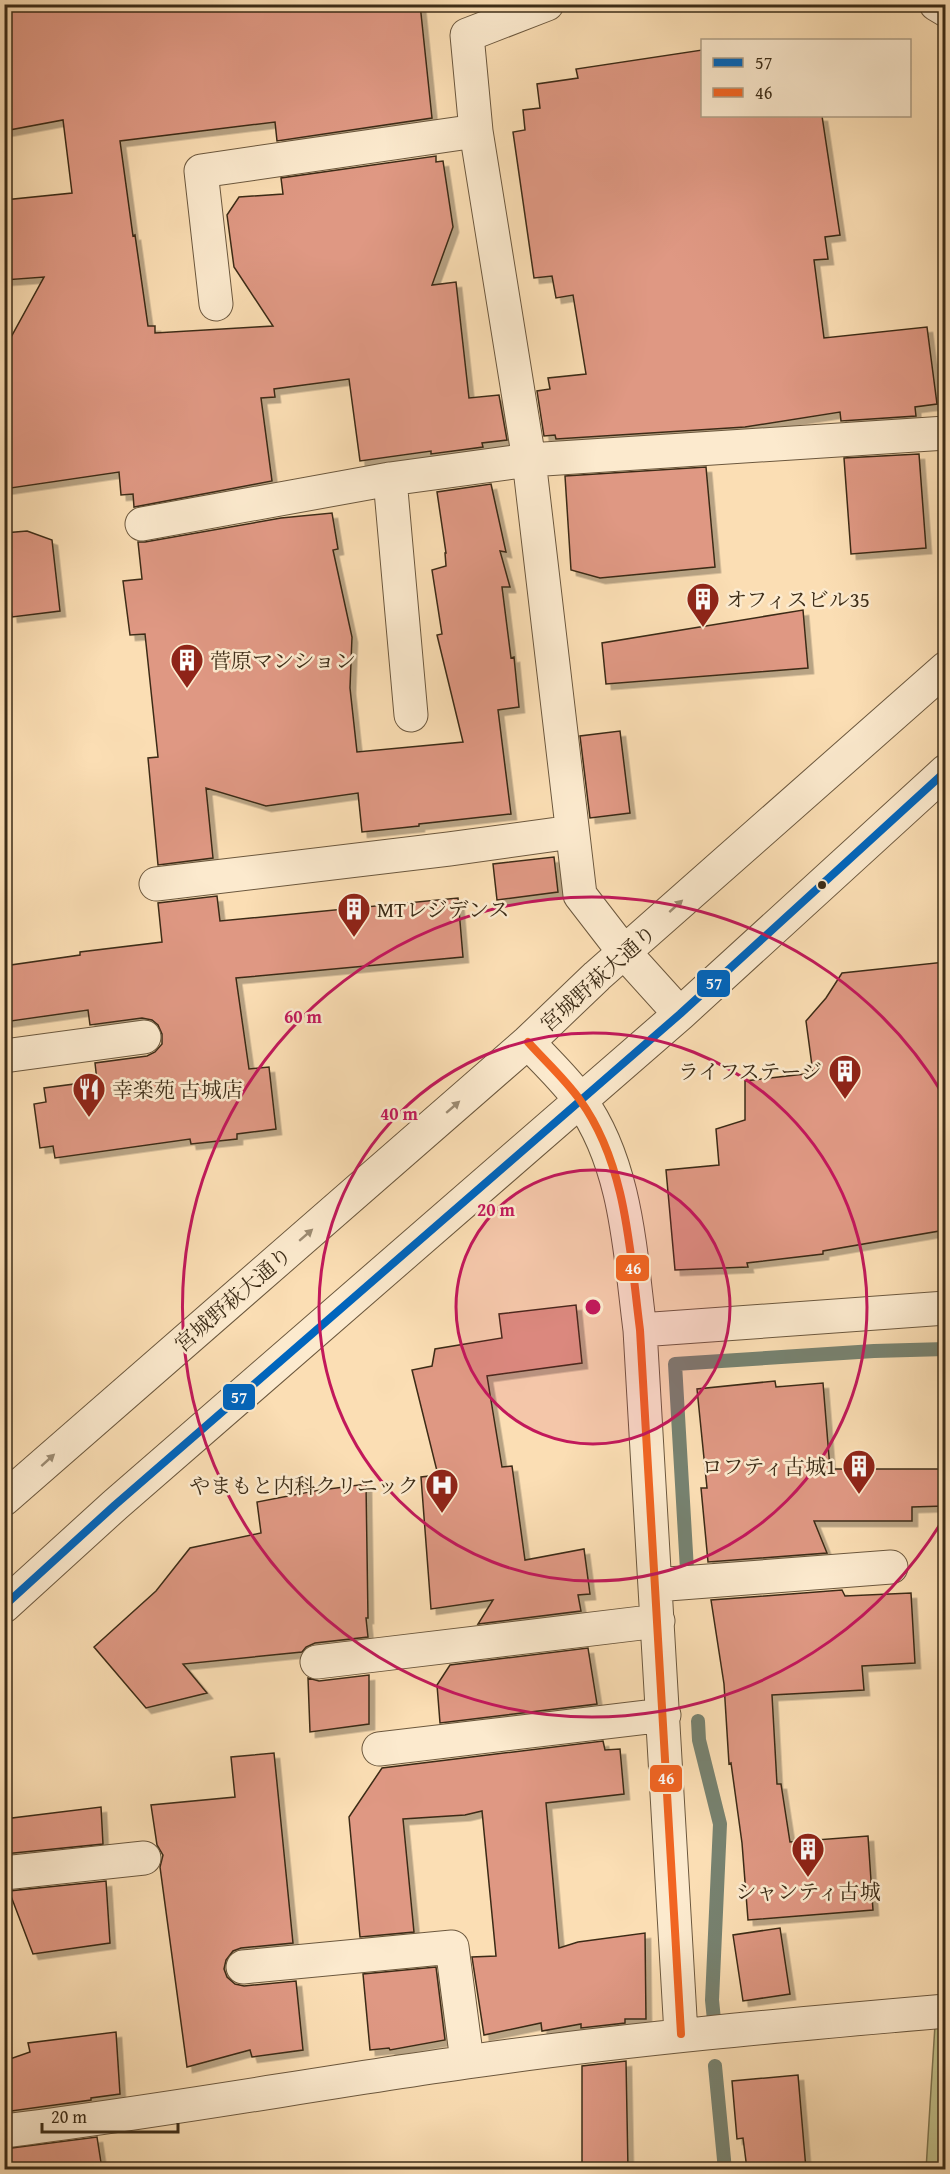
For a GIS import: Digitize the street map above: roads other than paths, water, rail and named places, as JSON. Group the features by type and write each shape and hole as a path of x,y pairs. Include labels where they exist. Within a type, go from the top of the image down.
{"street":[{"path":"547,4 467,34 476,131 529,460 580,895 624,952 680,1014"},
{"path":"936,4 945,10"},
{"path":"216,304 201,171 476,131"},
{"path":"142,524 390,479 529,460 945,432"},
{"path":"390,479 411,715"},
{"name":"宮城野萩大通り","path":"4,1499 528,1042 624,952 945,668"},
{"path":"4,1606 123,1498 680,1014 945,771"},
{"path":"156,884 572,832"},
{"path":"4,1056 144,1037"},
{"path":"528,1042 580,1100 605,1144 617,1178 640,1329 681,2034"},
{"path":"640,1329 945,1308"},
{"path":"655,1585 891,1567"},
{"path":"317,1662 658,1621"},
{"path":"379,1749 664,1715"},
{"path":"4,1873 144,1858"},
{"path":"243,1967 452,1947 467,2061"},
{"path":"4,2131 109,2118 467,2061 681,2034 945,2011"}],"waterway":[{"path":"687,1570 675,1364 874,1351 946,1349"},
{"path":"698,1721 699,1740 720,1824 712,2000 714,2020"},
{"path":"715,2066 725,2170"}],"place":[{"name":"オフィスビル35","path":"703,628"},
{"name":"菅原マンション","path":"187,689"},
{"name":"MTレジデンス","path":"354,938"},
{"name":"ライフステージ","path":"845,1100"},
{"name":"幸楽苑 古城店","path":"89,1118"},
{"name":"ロフティ古城1","path":"859,1495"},
{"name":"やまもと内科クリニック","path":"442,1514"},
{"name":"シャンティ古城","path":"808,1878"}]}
